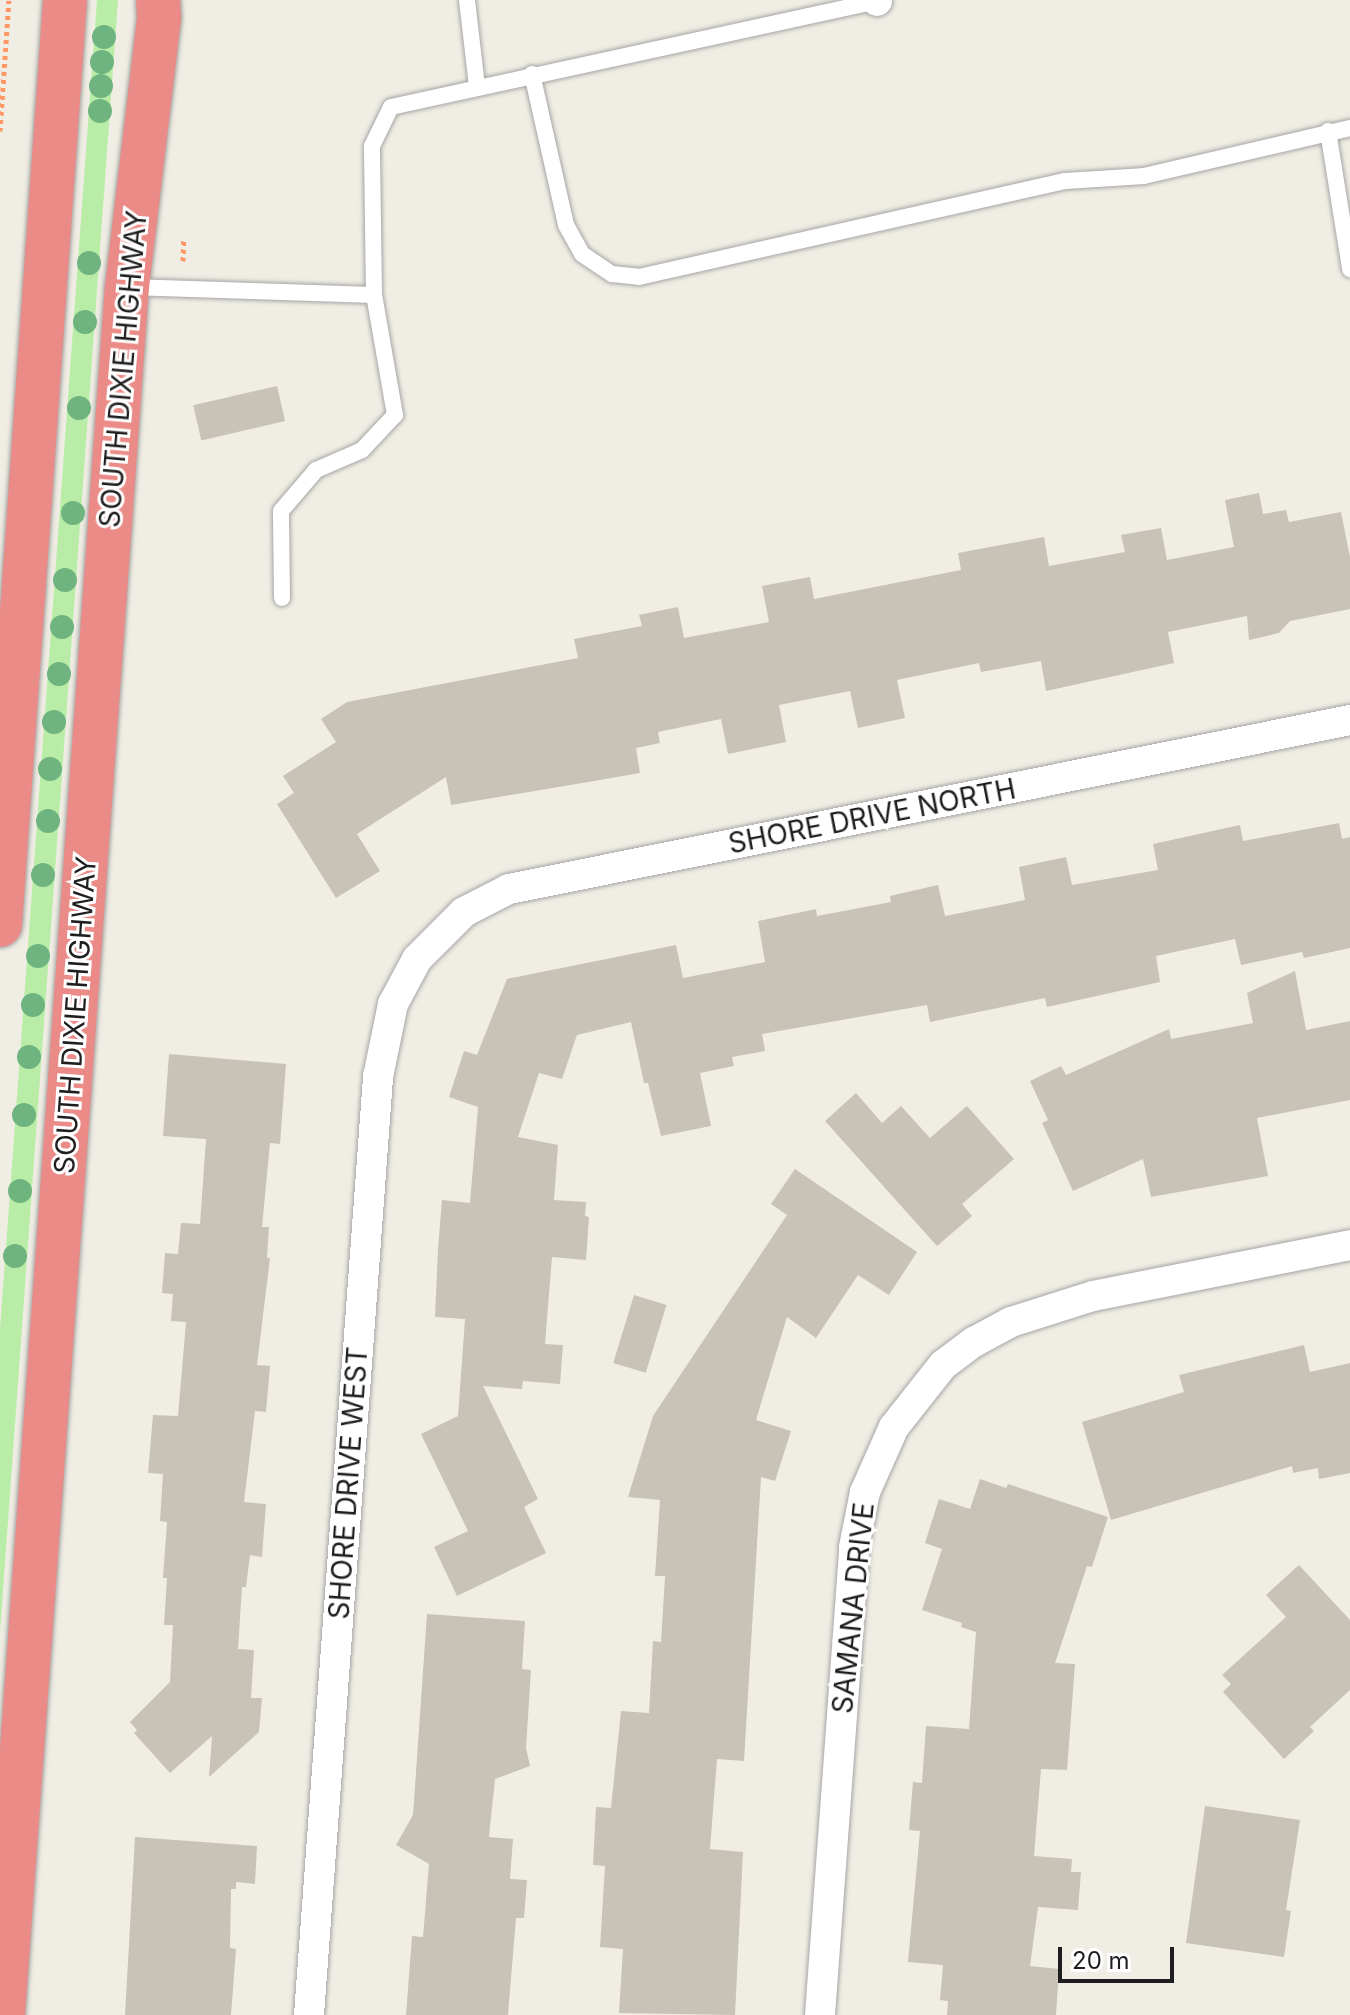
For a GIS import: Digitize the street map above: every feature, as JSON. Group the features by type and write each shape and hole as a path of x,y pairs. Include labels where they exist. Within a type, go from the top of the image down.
{"highway":[{"path":"0,925 65,0"},
{"name":"SOUTH DIXIE HIGHWAY","path":"3,2015 127,287 158,8"}],"street":[{"name":"SHORE DRIVE NORTH","path":"417,959 464,912 509,889 1350,720"},
{"name":"SHORE DRIVE WEST","path":"309,2015 378,1077 393,1004 417,959"},
{"name":"SAMANA DRIVE","path":"820,2015 854,1547 865,1492 894,1427 943,1365 974,1342 1011,1322 1093,1296 1350,1245"}],"lane":[{"path":"467,0 477,87"},
{"path":"282,598 281,511 316,470 362,450 395,415 374,295 372,146 391,107 878,0"},
{"path":"532,74 566,225 582,254 612,274 639,277 1065,181 1144,176 1350,128"},
{"path":"1328,131 1350,269"},
{"path":"127,287 374,295"}],"path":[{"path":"0,131 9,0"}],"green space":[{"path":"97,0 118,0 0,1632 0,1329"}],"building":[{"path":"277,386 285,421 201,440 193,405"},
{"path":"1259,493 1263,514 1286,510 1289,522 1341,512 1350,557 1350,609 1290,621 1279,633 1249,640 1247,616 1168,632 1174,663 1046,691 1041,661 981,672 979,663 897,680 905,718 858,728 850,691 779,705 786,742 728,754 721,719 658,732 660,743 636,748 640,773 451,805 446,777 357,834 380,871 336,898 277,804 294,793 283,776 336,742 321,719 347,702 578,658 574,639 642,626 639,615 678,607 684,638 769,622 762,586 810,577 814,599 961,570 958,553 1044,537 1049,566 1125,552 1121,535 1161,528 1167,560 1234,547 1225,500"},
{"path":"1339,823 1342,839 1350,837 1350,948 1304,958 1302,952 1241,965 1235,939 1156,956 1160,982 1047,1007 1045,998 930,1022 927,1005 762,1034 765,1051 732,1057 734,1066 700,1073 711,1126 661,1136 648,1083 644,1083 631,1022 577,1035 562,1079 539,1073 518,1137 558,1145 554,1200 586,1202 585,1216 589,1217 586,1260 552,1257 545,1344 563,1345 560,1384 523,1381 522,1389 483,1386 538,1499 524,1507 546,1553 457,1596 434,1547 468,1531 421,1434 458,1416 465,1319 435,1317 438,1249 442,1200 470,1203 478,1107 449,1097 464,1051 477,1055 507,979 676,945 683,978 765,962 758,921 816,909 817,916 891,902 890,896 938,885 945,916 1025,900 1019,867 1066,857 1072,885 1158,870 1153,844 1240,825 1243,841"},
{"path":"1295,971 1306,1030 1350,1021 1350,1100 1257,1118 1268,1176 1151,1197 1143,1159 1073,1191 1042,1123 1048,1120 1030,1081 1061,1066 1066,1075 1169,1029 1171,1039 1253,1023 1247,993"},
{"path":"169,1054 286,1064 280,1144 270,1143 262,1227 269,1227 267,1258 270,1258 257,1365 270,1366 266,1412 255,1411 244,1502 266,1504 262,1557 250,1555 246,1587 242,1587 238,1649 254,1650 251,1698 262,1698 259,1732 209,1777 212,1736 170,1773 134,1733 137,1730 130,1722 170,1682 173,1625 164,1625 167,1522 160,1521 163,1474 148,1473 153,1415 178,1416 186,1322 171,1321 173,1294 162,1293 165,1253 178,1254 181,1223 200,1224 206,1139 163,1136"},
{"path":"856,1093 882,1123 901,1106 930,1138 967,1106 1014,1159 962,1204 972,1216 937,1246 825,1121"},
{"path":"795,1169 917,1252 889,1295 858,1275 816,1338 787,1317 756,1420 791,1431 775,1481 761,1477 744,1761 717,1759 710,1849 743,1852 735,2015 619,2013 623,1949 600,1947 605,1866 593,1865 596,1807 611,1808 621,1711 649,1713 653,1641 661,1642 665,1576 655,1576 660,1500 628,1497 653,1416 787,1215 771,1204"},
{"path":"634,1295 667,1305 646,1373 613,1363"},
{"path":"1304,1345 1310,1372 1350,1363 1350,1473 1319,1479 1318,1468 1293,1473 1292,1466 1111,1520 1082,1422 1184,1392 1179,1375"},
{"path":"980,1479 1006,1488 1008,1484 1108,1517 1092,1567 1087,1566 1055,1663 1075,1664 1067,1770 1041,1769 1034,1856 1072,1859 1071,1872 1081,1872 1078,1910 1038,1907 1030,1966 1059,1969 1056,2015 947,2015 948,2001 940,2000 943,1965 908,1962 920,1831 909,1830 913,1782 922,1783 926,1726 969,1729 976,1632 961,1627 962,1623 922,1610 942,1549 925,1543 939,1499 970,1509"},
{"path":"1299,1565 1350,1620 1350,1690 1310,1727 1314,1731 1284,1759 1223,1692 1231,1684 1222,1675 1286,1617 1266,1595"},
{"path":"427,1614 525,1621 522,1669 531,1670 526,1748 530,1766 495,1779 489,1837 513,1839 510,1879 527,1880 524,1918 516,1918 508,2015 406,2015 412,1936 423,1937 429,1864 396,1845 413,1815"},
{"path":"1205,1806 1300,1820 1286,1910 1291,1911 1284,1957 1186,1943"},
{"path":"135,1837 257,1846 255,1884 236,1882 236,1889 231,1889 230,1948 236,1949 231,2015 125,2015"}]}
